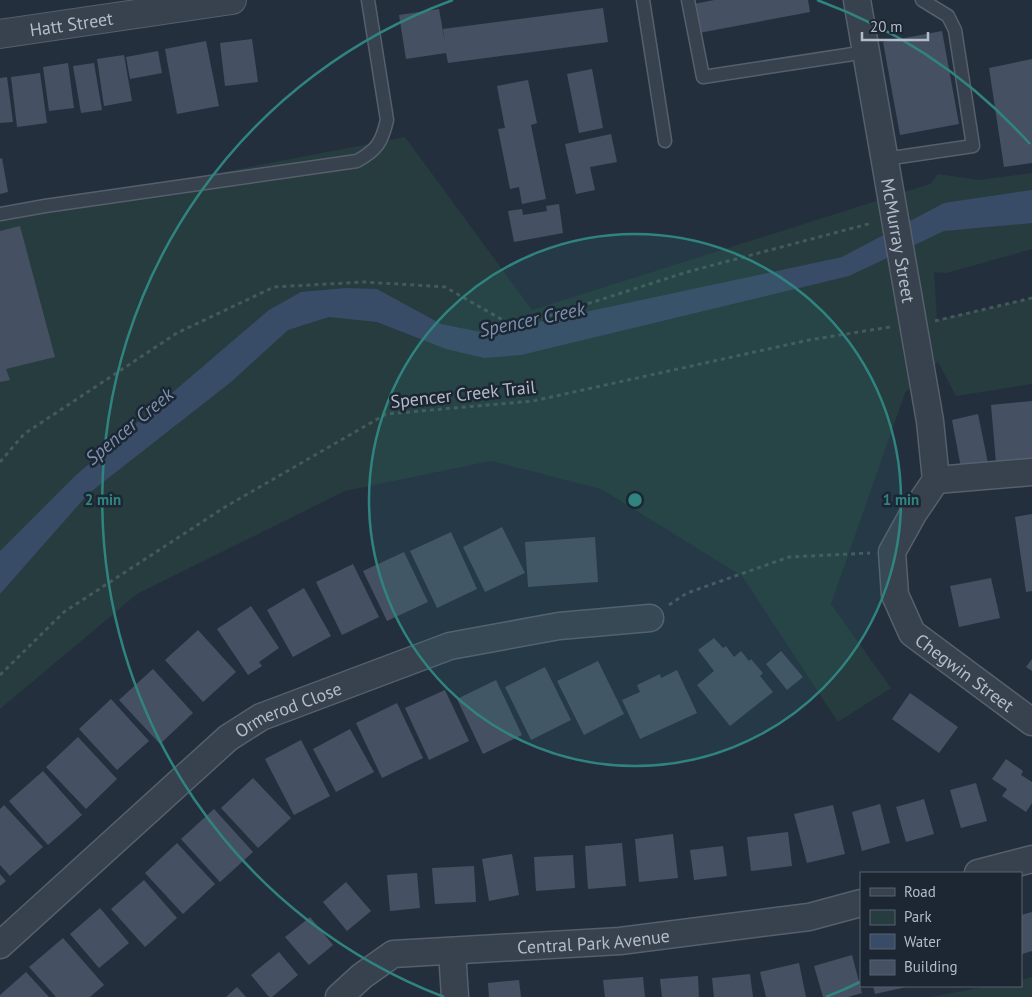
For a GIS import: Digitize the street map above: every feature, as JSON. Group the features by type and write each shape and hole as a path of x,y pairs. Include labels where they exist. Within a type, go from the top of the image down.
{"street":[{"name":"Hatt Street","path":"0,34 232,0"},
{"name":"McMurray Street","path":"858,0 894,209 918,324 936,480"},
{"path":"892,552 936,480 1032,472"},
{"name":"Chegwin Street","path":"892,552 895,595 912,633 1032,722"},
{"name":"Ormerod Close","path":"0,945 228,738 261,717 450,646 559,626 650,618"},
{"path":"982,872 1032,859"},
{"name":"Central Park Avenue","path":"339,997 362,976 393,954 620,941 809,916 860,903"},
{"path":"452,951 455,997"}],"lane":[{"path":"0,214 356,162 372,153 383,138 387,120 368,0"},
{"path":"643,0 665,141"},
{"path":"688,0 703,77 866,52"},
{"path":"885,158 973,146 955,30 948,16 922,0"}],"path":[{"path":"0,462 24,434 177,333 274,287 364,282 445,287 515,327 894,209"},
{"name":"Spencer Creek Trail","path":"0,675 64,612 225,507 386,414 533,401 809,340 918,324 1032,298"},
{"path":"650,618 687,593 789,557 892,552"}],"green space":[{"path":"405,137 532,310 930,184 938,174 979,180 1032,173 1032,249 947,273 934,272 937,320 1032,298 1032,384 956,396 938,362 905,393 831,604 891,688 838,722 742,576 601,489 491,461 345,491 137,594 0,709 0,215"},
{"path":"1032,977 1032,997 930,997 984,987 1022,987 1022,980"}],"water":[{"path":"1032,190 1032,223 944,231 849,276 521,355 484,358 446,349 377,322 329,317 288,330 231,382 88,494 0,594 0,551 75,476 269,310 301,292 346,288 377,289 441,324 481,332 515,327 842,257 944,203"}],"building":[{"path":"714,0 808,0 810,12 699,33 694,4"},
{"path":"603,8 608,42 448,63 446,53 406,59 399,15 439,9 445,43 443,29"},
{"path":"942,31 959,124 900,135 883,42"},
{"path":"252,39 258,82 225,86 220,43"},
{"path":"206,41 219,106 177,114 165,49"},
{"path":"158,51 162,73 130,79 126,57"},
{"path":"124,55 132,101 104,106 97,59"},
{"path":"1032,59 1032,163 1004,167 989,68"},
{"path":"68,63 74,108 49,111 43,67"},
{"path":"94,63 102,110 81,113 73,66"},
{"path":"592,69 603,128 579,133 567,74"},
{"path":"40,73 47,123 17,127 11,77"},
{"path":"7,77 13,122 0,123 0,78"},
{"path":"528,80 537,123 531,125 546,199 522,204 519,187 510,189 498,129 505,128 497,86"},
{"path":"611,134 617,162 590,167 595,190 576,194 565,144"},
{"path":"2,158 8,192 0,194 0,159"},
{"path":"559,204 563,233 514,242 508,211 522,209 523,215 547,211 546,206"},
{"path":"20,226 55,357 6,369 10,380 0,382 0,231"},
{"path":"1032,401 1032,459 996,463 991,405"},
{"path":"978,414 989,468 962,473 952,420"},
{"path":"1032,514 1032,591 1026,592 1015,517"},
{"path":"502,527 525,573 485,592 463,547"},
{"path":"451,532 477,589 437,608 410,551"},
{"path":"595,537 598,582 528,587 525,542"},
{"path":"404,552 428,602 387,621 363,571"},
{"path":"353,564 379,617 342,635 316,582"},
{"path":"991,578 1000,618 959,627 950,586"},
{"path":"304,588 331,636 293,657 267,610"},
{"path":"251,606 279,648 259,662 262,666 248,675 217,629"},
{"path":"198,630 236,672 203,702 165,660"},
{"path":"714,638 723,648 726,646 734,657 741,651 749,661 751,659 763,673 760,676 773,692 730,726 697,685 714,671 698,650"},
{"path":"781,651 803,677 787,690 766,664"},
{"path":"1032,659 1032,671 1026,667"},
{"path":"598,661 624,714 584,735 557,681"},
{"path":"545,667 571,720 531,740 505,687"},
{"path":"153,669 193,713 160,744 119,700"},
{"path":"677,670 697,713 640,739 622,700 640,692 637,685 660,674 661,678"},
{"path":"496,680 522,735 483,754 457,699"},
{"path":"445,690 469,741 429,760 405,708"},
{"path":"910,693 958,727 939,753 892,719"},
{"path":"111,699 149,741 117,770 79,729"},
{"path":"397,703 423,758 382,778 356,723"},
{"path":"350,729 374,772 336,792 313,749"},
{"path":"78,737 117,779 86,809 46,767"},
{"path":"301,740 330,796 294,815 265,759"},
{"path":"1006,759 1023,771 1021,775 1032,782 1032,803 1026,812 1002,796 1007,789 992,779"},
{"path":"43,771 82,815 48,845 9,801"},
{"path":"253,778 291,818 258,848 221,808"},
{"path":"976,783 987,821 961,828 950,790"},
{"path":"924,799 934,834 906,842 896,807"},
{"path":"880,804 890,843 862,851 852,812"},
{"path":"4,805 43,847 10,876 0,865 0,809"},
{"path":"833,805 845,854 807,863 794,814"},
{"path":"214,809 253,852 220,882 181,839"},
{"path":"788,832 792,866 751,871 747,837"},
{"path":"673,834 678,878 639,882 635,839"},
{"path":"177,843 215,884 183,914 145,873"},
{"path":"622,843 626,886 588,889 585,846"},
{"path":"723,846 727,876 694,880 690,850"},
{"path":"512,854 519,895 489,901 482,859"},
{"path":"573,855 575,888 536,891 534,857"},
{"path":"474,866 476,902 435,904 432,868"},
{"path":"417,873 420,908 390,911 387,875"},
{"path":"0,874 6,881 0,886"},
{"path":"144,880 177,918 145,947 111,909"},
{"path":"346,882 371,911 347,931 323,902"},
{"path":"100,908 129,943 99,968 70,934"},
{"path":"1032,912 1032,951 1022,954 1022,915"},
{"path":"310,917 333,945 309,965 285,937"},
{"path":"63,938 104,985 90,997 56,997 29,967"},
{"path":"279,952 298,975 272,997 269,997 251,975"},
{"path":"852,955 862,993 848,997 823,997 814,966"},
{"path":"799,963 806,997 766,997 760,972"},
{"path":"26,972 49,997 0,997 0,995"},
{"path":"750,974 753,997 714,997 712,978"},
{"path":"698,976 699,997 662,997 660,979"},
{"path":"643,977 645,997 605,997 603,980"},
{"path":"519,980 521,997 489,997 488,983"},
{"path":"237,987 246,997 226,997"},
{"path":"873,987 906,987 875,994"}],"water label":[{"name":"Spencer Creek","path":"532,319"},
{"name":"Spencer Creek","path":"129,426"}]}
